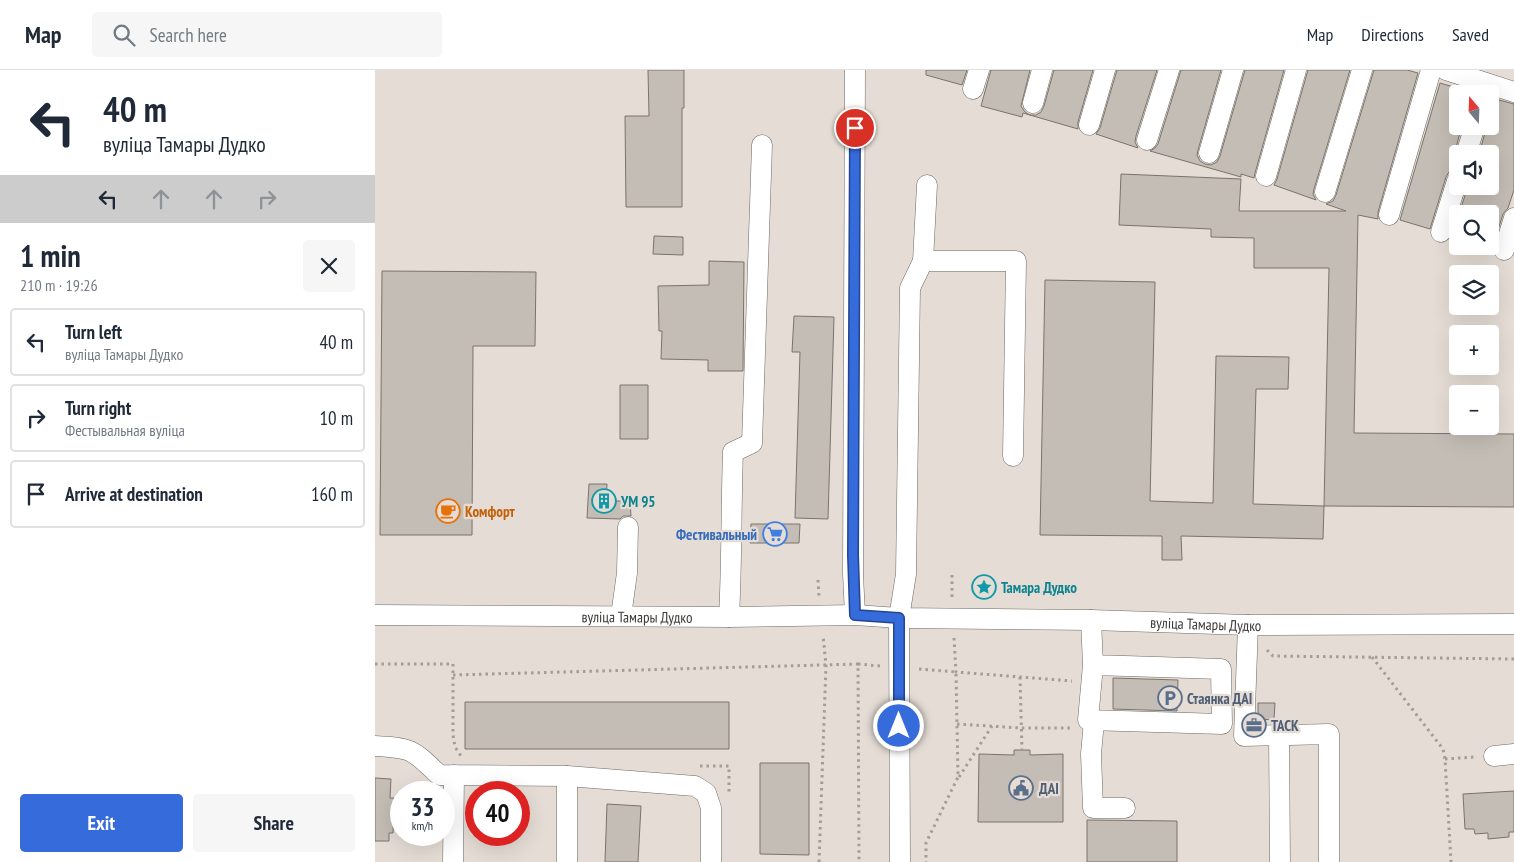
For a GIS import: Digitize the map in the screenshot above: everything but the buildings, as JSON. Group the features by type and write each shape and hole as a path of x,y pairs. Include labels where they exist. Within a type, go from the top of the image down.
{"street":[{"path":"855,70 853,554 855,615"},
{"path":"1033,103 1042,70"},
{"path":"1089,125 1105,70"},
{"path":"1147,140 1169,70"},
{"path":"1209,153 1233,70"},
{"path":"1266,176 1296,70"},
{"path":"1325,192 1362,70"},
{"path":"1389,215 1431,70"},
{"path":"1446,70 1478,85"},
{"path":"1499,90 1514,92"},
{"path":"729,617 731,573 730,511 733,452 752,443 762,145"},
{"path":"900,862 899,618 906,574 910,288 923,261 927,184"},
{"path":"1441,232 1453,195"},
{"path":"1504,250 1514,218"},
{"path":"923,261 1016,262 1013,456"},
{"path":"621,616 627,572 628,527"},
{"name":"вуліца Тамары Дудко","path":"375,615 729,617 855,615 899,618 1091,620 1248,625 1514,624"},
{"path":"1091,620 1093,808 1125,808"},
{"path":"1248,625 1244,736 1329,734 1329,862"},
{"path":"1091,720 1222,724 1221,669 1092,674"},
{"path":"1279,735 1280,862"},
{"path":"375,746 403,748 417,753 439,775 461,768 695,786 706,793 711,808 711,862"},
{"path":"453,862 461,768"},
{"path":"567,776 567,862"}],"path":[{"path":"1247,646 1264,648 1273,656 1514,659"},
{"path":"1372,658 1443,749 1451,862"},
{"path":"375,664 453,664 453,735 455,746 462,758 461,768"},
{"path":"858,664 859,862"},
{"path":"453,675 858,664 1020,677 1092,674"},
{"path":"819,862 826,665"},
{"path":"956,672 959,777"},
{"path":"1020,677 1022,750"},
{"path":"957,724 1021,728 1074,728 1091,720"},
{"path":"926,862 926,842 959,777 992,726"},
{"path":"1445,759 1504,755"},
{"path":"699,766 729,766 729,795"}],"place":[{"name":"УМ 95","path":"604,501"},
{"name":"Комфорт","path":"448,511"},
{"name":"Фестивальный","path":"775,534"},
{"name":"Тамара Дудко","path":"984,587"},
{"name":"Стаянка ДАІ","path":"1170,698"},
{"name":"ТАСК","path":"1254,725"},
{"name":"ДАІ","path":"1021,788"}],"route":[{"path":"855,128 853,574 855,615 899,618 899,726"}]}
